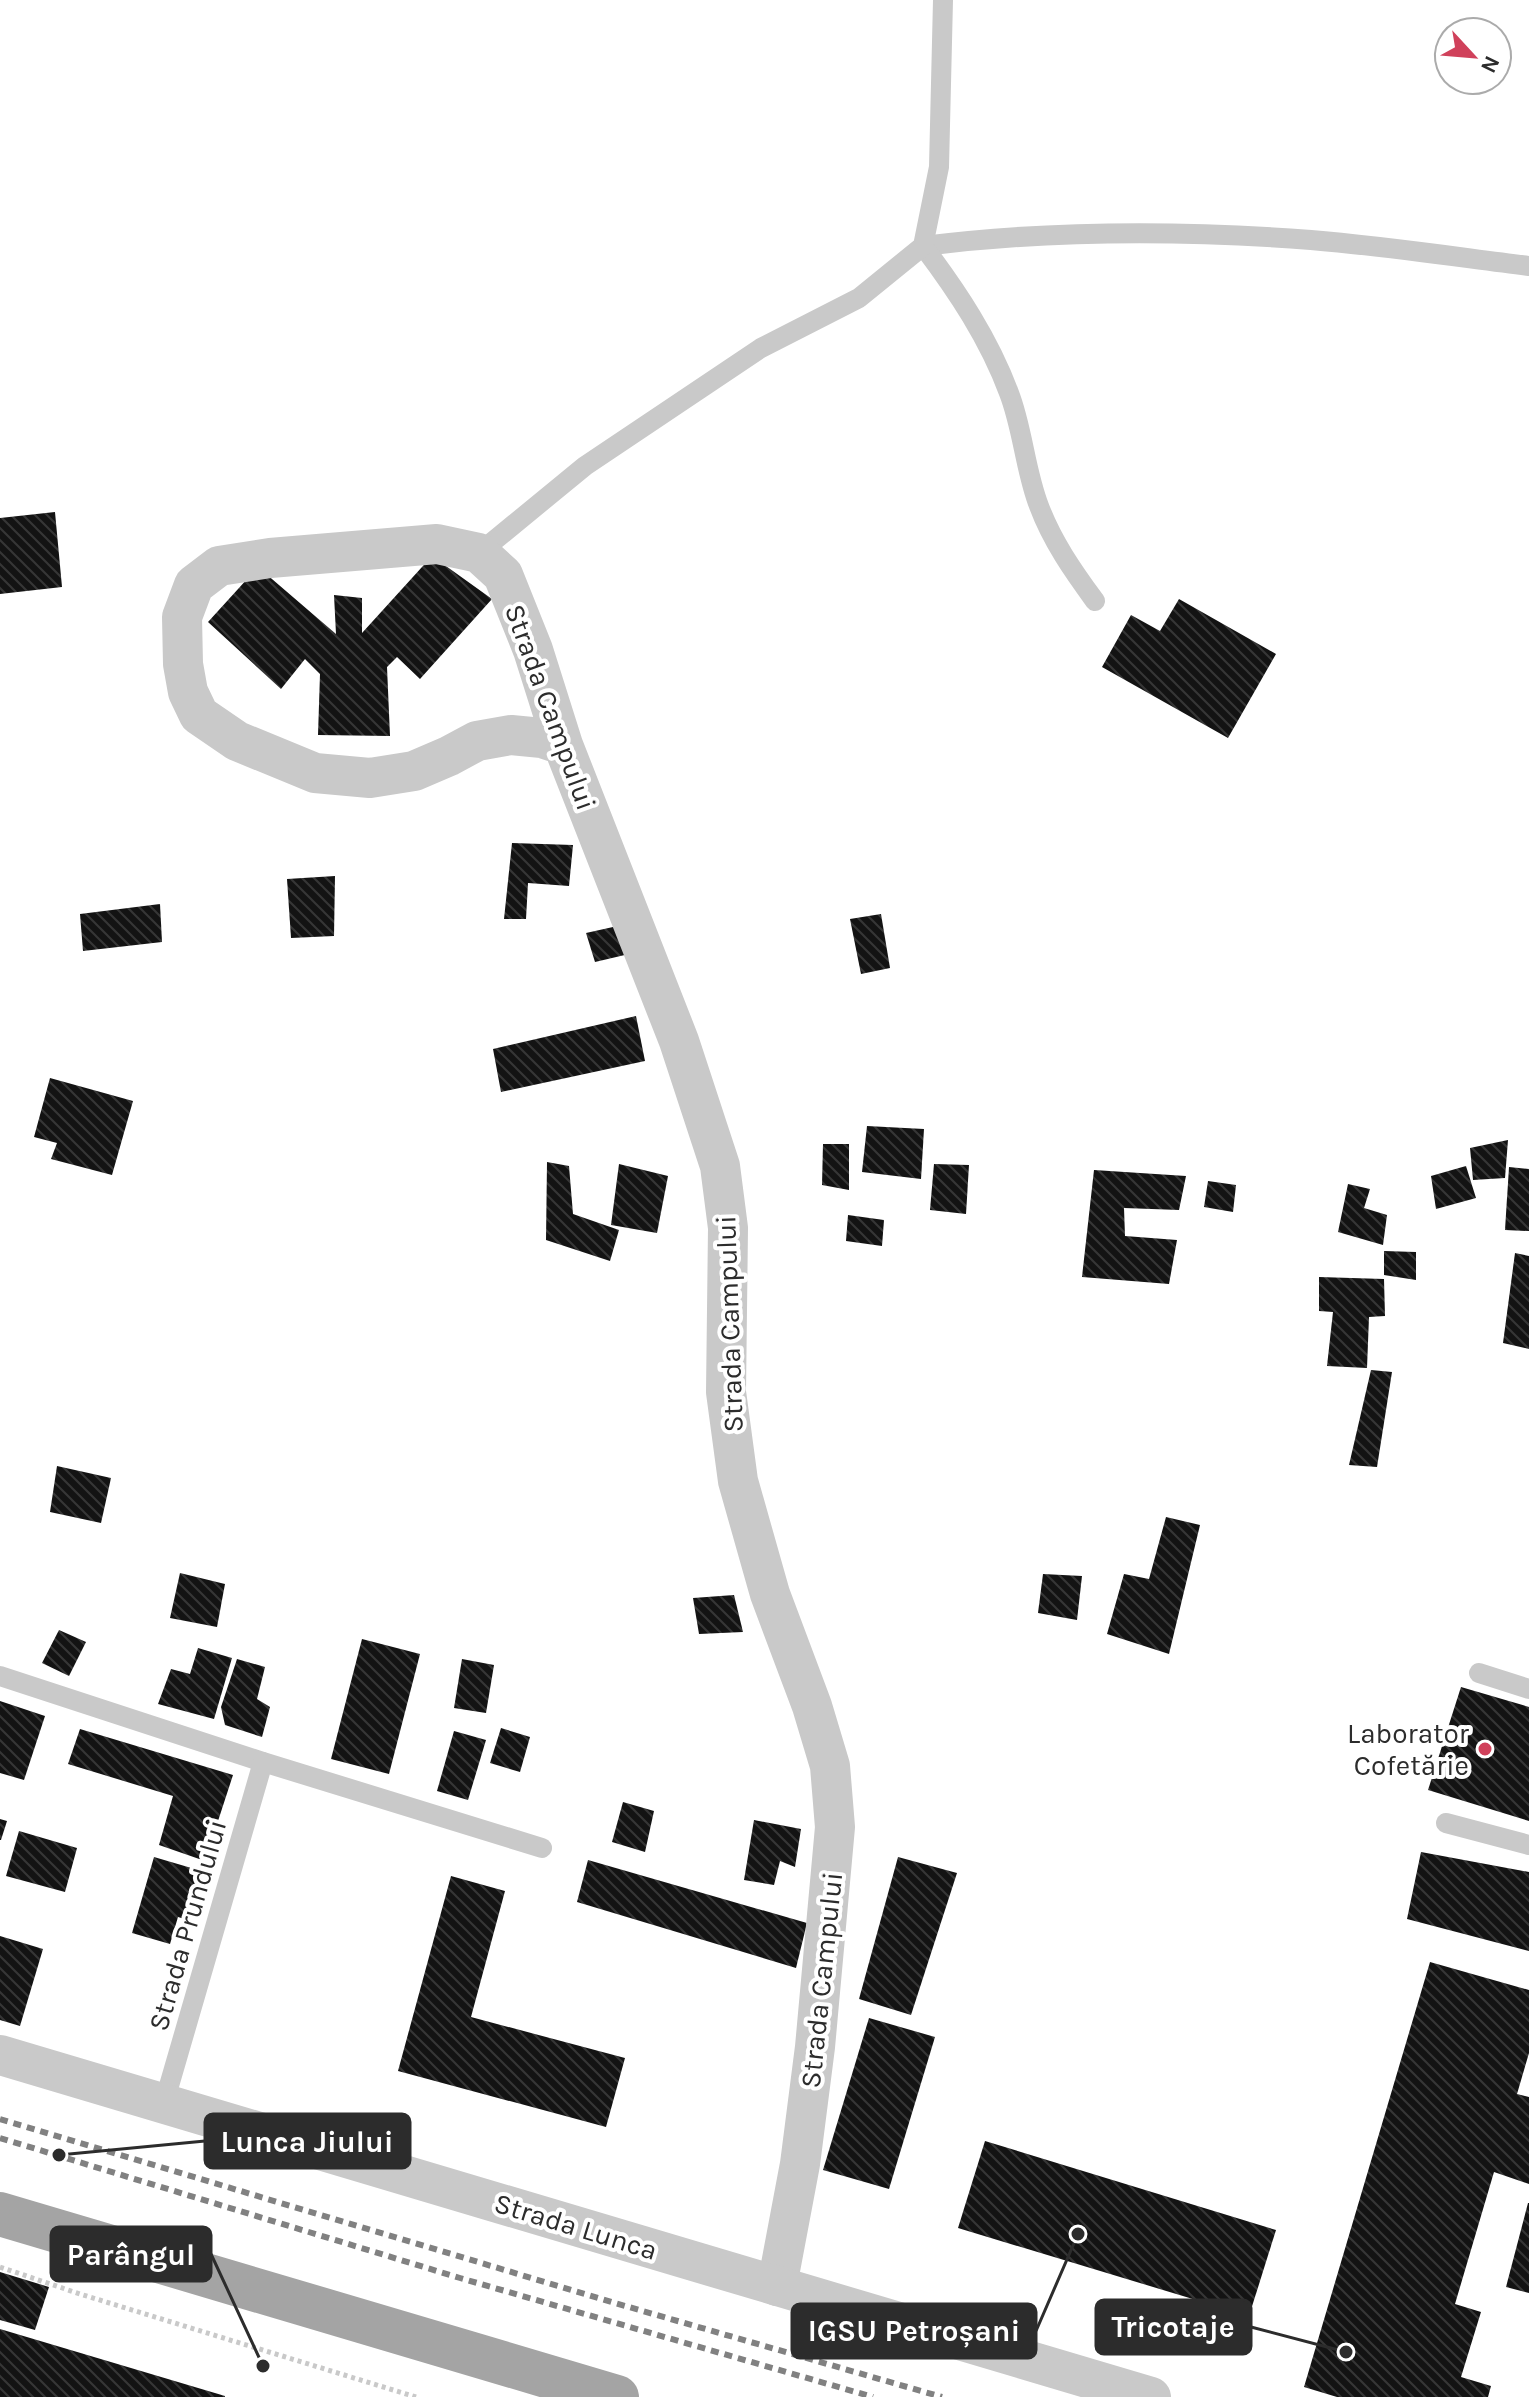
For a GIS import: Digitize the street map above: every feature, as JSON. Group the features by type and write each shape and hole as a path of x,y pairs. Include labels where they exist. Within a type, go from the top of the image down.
{"main road":[{"path":"0,2214 617,2397"}],"street":[{"path":"491,564 437,544 270,558 219,566 194,585 182,617 183,664 188,692 199,715 237,741 315,773 370,778 414,771 477,741 511,735 542,738 563,745"},
{"name":"Strada Campului","path":"491,564 533,650 563,745 679,1041 720,1166 728,1228 726,1392 738,1481 770,1594 812,1706 830,1766 835,1827 823,1973 800,2164 777,2286"},
{"name":"Strada Lunca","path":"0,2055 1151,2397"}],"lane":[{"path":"943,0 939,167 923,246 952,284 982,334 1010,394 1039,506 1069,566 1095,601"},
{"path":"491,564 585,466 761,348 859,298 923,246 994,237 1147,233 1311,240 1529,266"},
{"path":"1479,1673 1529,1689"},
{"path":"0,1676 263,1762 542,1848"},
{"name":"Strada Prundului","path":"164,2103 263,1762"},
{"path":"1446,1823 1529,1845"}],"path":[{"path":"0,2267 411,2396"}],"building":[{"path":"55,512 62,587 0,594 0,518"},
{"path":"432,556 492,599 420,679 397,657 387,667 390,736 318,735 320,674 305,659 281,689 208,622 258,567 336,634 334,595 362,598 362,633"},
{"path":"1179,599 1276,654 1228,738 1102,667 1131,615 1160,631"},
{"path":"512,843 573,845 569,886 528,883 526,919 504,919"},
{"path":"335,876 334,936 291,938 287,879"},
{"path":"160,904 162,942 83,951 80,914"},
{"path":"881,914 890,968 861,974 850,919"},
{"path":"622,925 629,954 595,962 586,933"},
{"path":"636,1016 645,1061 501,1092 493,1049"},
{"path":"50,1078 133,1101 112,1175 51,1159 57,1143 34,1137"},
{"path":"867,1126 924,1129 921,1179 862,1172"},
{"path":"1508,1140 1505,1178 1473,1180 1470,1148"},
{"path":"823,1144 849,1144 849,1190 822,1185"},
{"path":"547,1162 569,1166 573,1214 619,1230 610,1261 546,1240"},
{"path":"619,1164 668,1176 657,1233 611,1225"},
{"path":"934,1164 969,1165 966,1214 930,1210"},
{"path":"1466,1166 1476,1198 1436,1209 1431,1176"},
{"path":"1509,1167 1529,1169 1529,1231 1505,1230"},
{"path":"1094,1170 1186,1176 1179,1210 1124,1208 1125,1236 1177,1240 1169,1284 1082,1277"},
{"path":"1208,1181 1236,1185 1233,1212 1204,1207"},
{"path":"1348,1184 1370,1189 1364,1208 1387,1215 1383,1245 1338,1232"},
{"path":"848,1215 884,1220 882,1246 846,1241"},
{"path":"1384,1251 1416,1252 1416,1280 1384,1275"},
{"path":"1515,1253 1529,1256 1529,1349 1503,1343"},
{"path":"1319,1277 1384,1279 1385,1316 1369,1317 1367,1368 1327,1366 1333,1312 1319,1311"},
{"path":"1371,1370 1392,1372 1377,1467 1349,1465"},
{"path":"57,1466 111,1478 101,1523 50,1512"},
{"path":"1166,1517 1200,1525 1169,1654 1107,1634 1124,1574 1149,1579"},
{"path":"180,1573 225,1584 217,1627 170,1618"},
{"path":"1043,1574 1082,1576 1077,1620 1038,1613"},
{"path":"734,1595 743,1632 699,1634 693,1598"},
{"path":"59,1630 86,1642 69,1676 42,1663"},
{"path":"362,1639 420,1654 389,1774 331,1759"},
{"path":"198,1648 232,1658 214,1719 158,1704 171,1669 190,1674"},
{"path":"237,1659 265,1667 257,1699 270,1707 262,1737 225,1725 221,1707"},
{"path":"462,1659 494,1665 486,1713 454,1708"},
{"name":"Laborator Cofetărie","path":"1461,1687 1529,1707 1529,1821 1428,1790"},
{"path":"0,1701 45,1716 24,1780 0,1773"},
{"path":"501,1728 530,1737 520,1772 490,1763"},
{"path":"80,1729 233,1775 205,1861 159,1845 173,1796 68,1764"},
{"path":"454,1731 486,1740 468,1800 437,1791"},
{"path":"623,1802 654,1811 645,1852 612,1842"},
{"path":"0,1819 7,1821 1,1840 0,1840"},
{"path":"754,1820 801,1829 795,1867 780,1861 774,1885 744,1880"},
{"path":"19,1831 77,1848 65,1892 6,1876"},
{"path":"1421,1852 1529,1872 1529,1951 1407,1919"},
{"path":"154,1857 205,1872 191,1921 178,1917 170,1944 132,1933"},
{"path":"898,1857 957,1873 911,2015 859,1999"},
{"path":"588,1860 807,1923 796,1968 577,1902"},
{"path":"451,1876 505,1891 471,2017 625,2058 606,2127 398,2071"},
{"path":"0,1936 43,1949 20,2026 0,2020"},
{"path":"1430,1962 1529,1990 1529,2053 1517,2094 1529,2097 1529,2184 1494,2172 1455,2304 1481,2312 1461,2377 1491,2386 1488,2397 1337,2397 1304,2387"},
{"path":"869,2018 935,2037 889,2189 823,2170"},
{"path":"985,2141 1276,2230 1249,2316 958,2228"},
{"path":"1529,2203 1529,2293 1506,2287"},
{"path":"0,2272 49,2287 35,2330 0,2320"},
{"path":"0,2329 225,2396 225,2397 0,2397"}],"railway":[{"path":"0,2119 615,2303 942,2397"},
{"path":"0,2138 460,2278 873,2397"}],"place":[{"name":"Laborator Cofetărie","path":"1485,1749"},
{"name":"Lunca Jiului","path":"59,2155"},
{"name":"IGSU Petroșani","path":"1078,2234"},
{"name":"Tricotaje","path":"1346,2352"},
{"name":"Parângul","path":"263,2366"}]}
